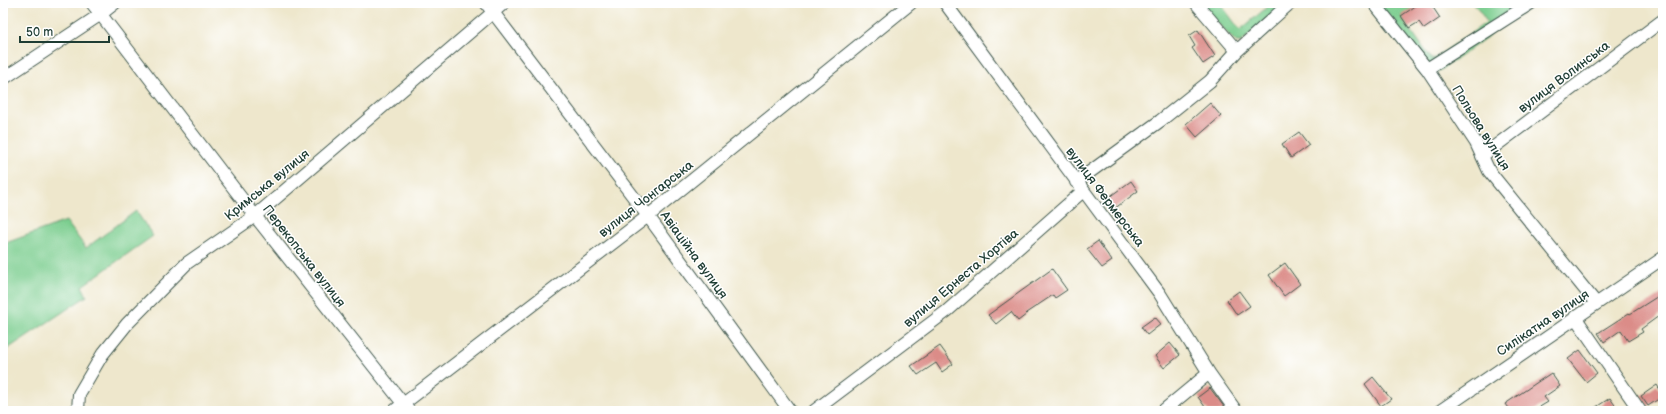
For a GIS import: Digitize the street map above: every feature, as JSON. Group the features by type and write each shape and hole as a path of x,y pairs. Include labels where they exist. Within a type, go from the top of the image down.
{"street":[{"name":"Перекопська вулиця","path":"92,3 402,409"},
{"path":"3,79 101,14 115,3"},
{"name":"Кримська вулиця","path":"78,411 79,394 102,355 127,324 187,263 254,216 489,8 504,3"},
{"name":"вулиця Чонгарська","path":"402,409 648,216 911,3"},
{"name":"вулиця Фермерська","path":"945,3 1160,294 1209,373 1236,411"},
{"path":"1196,3 1237,51"},
{"name":"вулиця Ернеста Хортіва","path":"814,411 947,311 1079,186 1203,86 1237,51 1290,3"},
{"name":"Польова вулиця","path":"1374,3 1427,69 1476,142 1489,171 1596,303"},
{"path":"1427,69 1531,3"},
{"name":"Авіаційна вулиця","path":"489,8 648,216 790,411"},
{"name":"вулиця Волинська","path":"1482,156 1663,20"},
{"name":"Силікатна вулиця","path":"1440,411 1663,258"},
{"path":"1575,317 1640,411"},
{"path":"1163,411 1209,373"}],"green space":[{"path":"1198,3 1220,3 1240,30 1272,3 1287,3 1241,42 1236,42"},
{"path":"1372,3 1420,3 1401,16 1432,60 1487,22 1474,3 1534,3 1444,68 1437,72 1431,73"},
{"path":"136,211 153,236 82,286 87,296 3,352 3,244 66,221 86,248"}],"building":[{"path":"1420,3 1430,3 1440,18 1424,29 1419,22 1409,28 1401,16"},
{"path":"1198,30 1215,56 1203,64 1192,48 1195,46 1189,36"},
{"path":"1210,103 1221,116 1197,137 1186,124"},
{"path":"1299,132 1309,145 1291,158 1282,144"},
{"path":"1131,181 1138,191 1114,209 1105,200"},
{"path":"1098,241 1112,261 1102,268 1087,249"},
{"path":"1285,263 1300,284 1284,296 1269,275"},
{"path":"1052,269 1067,290 1055,298 1053,295 1026,313 1027,314 1018,321 1011,312 996,324 988,315"},
{"path":"1239,291 1250,306 1237,315 1227,300"},
{"path":"1663,293 1663,313 1641,329 1643,332 1628,341 1621,330 1604,342 1598,333"},
{"path":"1155,317 1161,324 1147,335 1141,327"},
{"path":"1170,343 1180,355 1164,368 1155,356"},
{"path":"940,346 953,364 942,372 936,363 918,375 911,366"},
{"path":"1580,350 1597,373 1586,382 1568,359"},
{"path":"1551,373 1560,386 1544,397 1548,402 1533,411 1510,411 1505,404"},
{"path":"1373,377 1391,399 1381,406 1365,384"},
{"path":"1657,385 1663,396 1648,406 1641,396"},
{"path":"1210,388 1227,411 1208,411 1198,397"},
{"path":"1610,398 1619,411 1590,411"}]}
